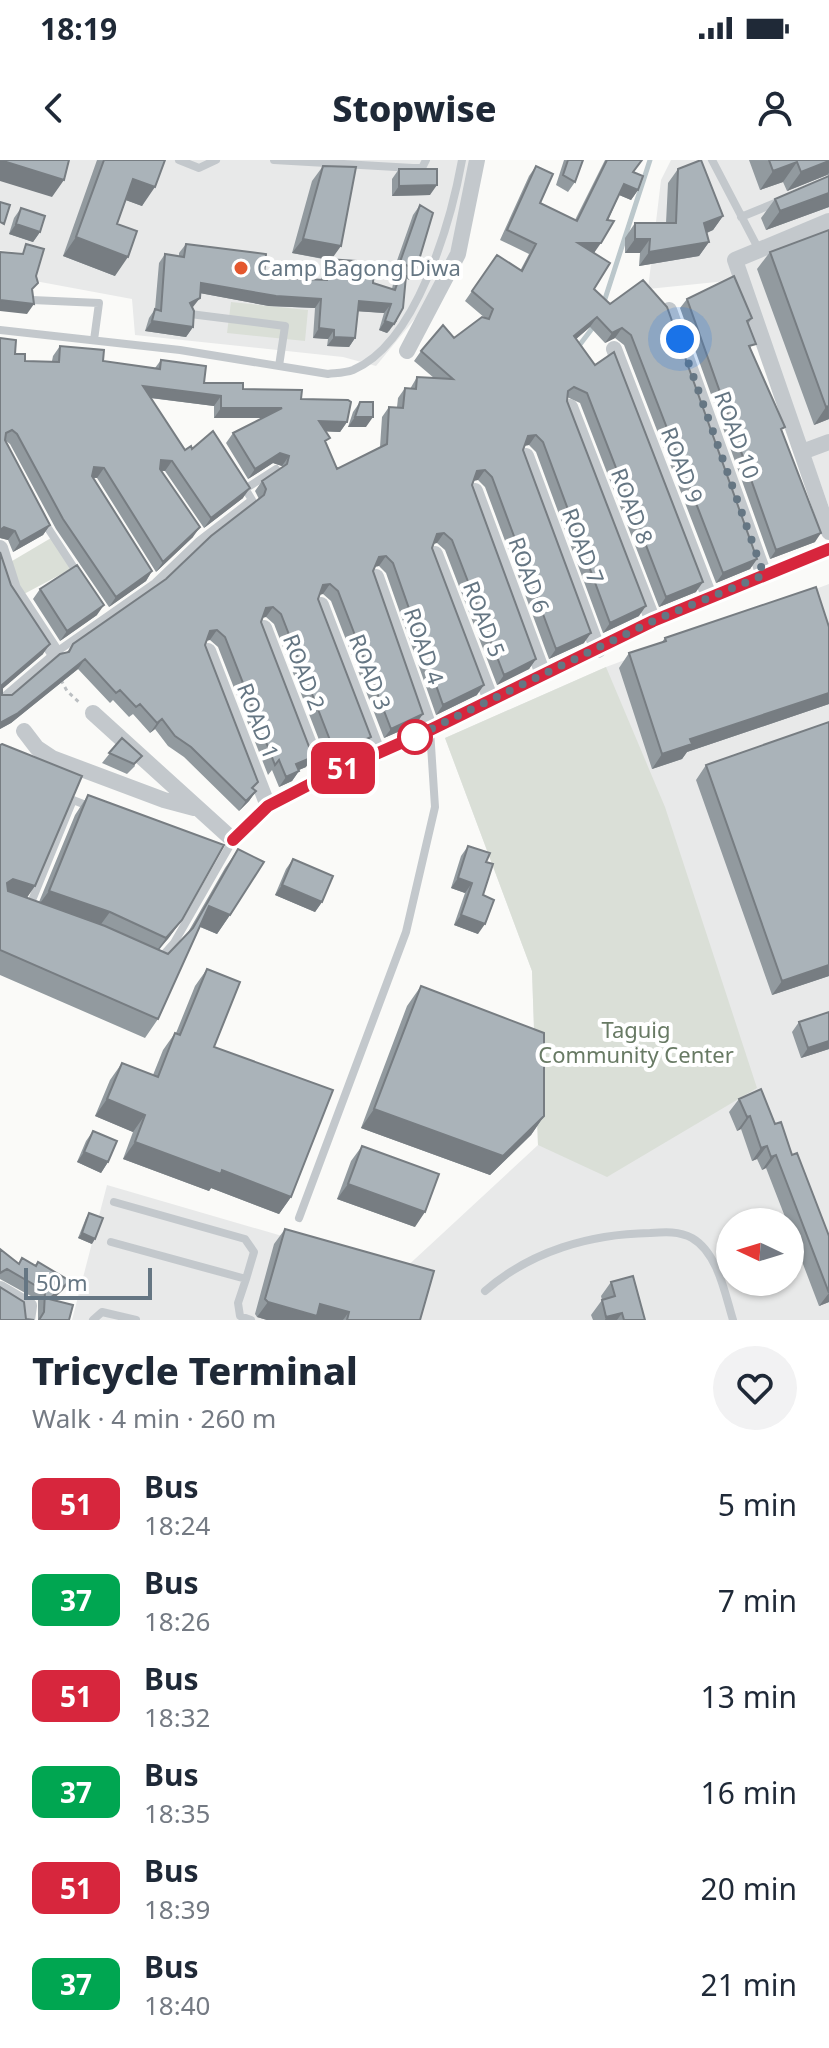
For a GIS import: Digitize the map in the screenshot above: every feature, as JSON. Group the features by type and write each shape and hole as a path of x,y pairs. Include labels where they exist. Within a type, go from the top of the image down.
{"street":[{"path":"407,351 458,254 477,160"},
{"path":"829,221 735,260 829,532"},
{"name":"ROAD 10","path":"669,310 764,575"},
{"name":"ROAD 9","path":"614,349 709,596"},
{"name":"ROAD 8","path":"570,407 653,621"},
{"path":"802,452 829,442"},
{"name":"ROAD 7","path":"526,456 598,650"},
{"name":"ROAD 6","path":"475,491 543,674"},
{"path":"0,548 13,589 55,653"},
{"path":"93,713 233,840 268,806 322,778 430,730 653,621 829,549"},
{"name":"ROAD 5","path":"435,554 491,700"},
{"name":"ROAD 4","path":"376,577 430,730"},
{"name":"ROAD 3","path":"321,605 378,754"},
{"name":"ROAD 2","path":"264,628 322,778"},
{"name":"ROAD 1","path":"208,651 268,806"},
{"path":"24,731 37,748 52,758 164,800 201,809"},
{"path":"0,1289 25,1301 29,1306 27,1320"}],"lane":[{"path":"179,160 199,168 216,160"},
{"path":"274,160 422,168 426,160"},
{"path":"0,330 94,340 328,374 352,370 391,337 434,265 454,204 462,160"},
{"path":"712,160 758,248"},
{"path":"741,217 785,199"},
{"path":"32,300 99,303 94,340"},
{"path":"190,314 285,326 279,366"},
{"path":"245,489 276,469"},
{"path":"0,700 55,653 155,583 202,538 252,500 239,478"},
{"path":"37,507 83,581"},
{"path":"194,526 202,538"},
{"path":"148,571 155,583"},
{"path":"100,606 108,618"},
{"path":"299,1218 406,932 435,807 430,730"},
{"path":"26,914 73,800 102,812"},
{"path":"154,966 174,943 233,840"},
{"path":"205,855 220,861"},
{"path":"13,910 40,919"},
{"path":"114,1202 245,1239 254,1252 238,1309 240,1316 251,1320"},
{"path":"485,1291 504,1274 567,1244 623,1233 676,1232 694,1239 707,1252 733,1320"},
{"path":"111,1242 246,1279"},
{"path":"93,1320 102,1312 130,1319"}],"path":[{"path":"55,653 67,691 93,713"}],"shaded area":[{"name":"Camp Bagong Diwa","path":"0,160 470,160 452,251 422,310 376,366 343,357 135,335 132,299 35,281 43,256 0,250"},
{"path":"671,160 829,160 829,507 746,279 648,289 661,180"},
{"path":"829,584 829,1320 72,1320 107,1185 402,1271 538,1145 532,971 445,738 606,667"}],"green space":[{"path":"231,302 308,310 305,341 227,333"},
{"path":"51,538 71,569 24,594 7,564"},
{"name":"Taguig Community Center","path":"606,667 665,807 757,1088 607,1177 538,1145 532,971 445,738"}],"building":[{"path":"0,160 69,160 64,180"},
{"path":"104,160 165,160 155,187 133,179 117,224 137,231 128,257 76,237"},
{"path":"568,160 583,160 575,182 563,175"},
{"path":"607,160 642,160 633,172 643,176 638,190 624,184 607,220 614,221 601,243 578,243 610,263 594,289 610,304 643,280 667,307 757,559 723,573 631,335 622,328 612,333 597,317 574,336 595,365 614,352 703,582 666,597 587,393 574,387 568,391 567,401 646,606 610,623 543,442 536,435 528,436 523,450 591,633 556,649 492,477 485,470 477,471 472,485 536,659 504,675 452,540 444,533 437,534 432,548 484,685 443,705 393,563 386,556 379,557 373,571 423,714 391,729 338,591 330,584 323,585 318,599 371,737 335,753 281,614 273,607 266,608 261,622 313,757 296,764 299,771 286,777 279,760 275,765 225,637 217,630 210,631 205,645 258,782 252,788 256,791 246,801 191,747 175,736 162,719 157,723 140,704 136,707 120,690 116,693 85,659 18,713 0,723 0,552 11,585 50,644 2,685 2,695 12,695 60,654 69,652 73,644 166,579 211,536 264,495 266,489 262,481 287,464 289,456 280,453 255,469 233,433 282,408 221,408 221,396 143,386 185,450 191,446 192,449 213,431 250,488 211,518 172,461 161,460 160,469 200,527 163,562 104,468 94,467 92,476 152,571 116,597 63,519 12,430 6,433 5,440 50,525 20,542 15,531 4,527 0,530 0,338 16,340 15,354 25,354 25,361 59,362 60,346 104,350 103,361 160,369 161,360 206,366 204,383 243,383 243,389 302,390 301,399 348,400 351,402 347,422 319,421 330,438 325,441 337,469 387,444 389,407 403,408 405,388 416,389 417,377 453,379 421,351 443,325 454,338 482,317 489,319 493,309 472,291 497,255 522,271 536,244 507,230 536,166 553,174 540,203 577,221"},
{"path":"701,160 723,216 704,223 709,242 649,252 650,239 635,239 635,223 676,223 678,169"},
{"path":"769,160 829,161 801,172 797,162 773,171"},
{"path":"323,166 356,167 341,246 303,239"},
{"path":"399,169 437,169 437,185 399,186"},
{"path":"829,176 829,193 780,211 775,199"},
{"path":"0,202 10,205 4,224 0,222"},
{"path":"420,205 433,213 416,270 400,262"},
{"path":"21,208 45,216 40,232 16,224"},
{"path":"829,230 829,406 826,407 770,252"},
{"path":"26,244 44,249 36,276 38,283 32,289 34,304 0,300 0,252 23,254"},
{"path":"186,244 266,254 264,275 278,278 327,280 328,259 356,261 355,268 374,269 373,283 395,290 400,275 406,276 403,308 394,324 385,321 391,304 359,301 355,338 334,337 334,330 319,328 321,299 276,296 201,283 200,298 190,303 194,311 193,327 152,321 155,309 161,311 165,254 184,257"},
{"path":"734,276 752,318 747,321 756,344 749,346 785,427 781,429 821,533 776,550 687,299"},
{"path":"360,402 373,402 373,417 355,417"},
{"path":"77,565 104,605 67,631 40,589"},
{"path":"816,587 829,627 829,693 690,739 692,744 662,754 629,653"},
{"path":"829,722 829,965 782,981 706,765"},
{"path":"122,738 142,756 134,764 109,753"},
{"path":"2,744 82,776 35,886 13,879 7,883 8,891 105,926 168,954 193,928 238,849 264,862 230,915 209,906 158,1019 0,950"},
{"path":"88,795 224,845 182,920 166,938 110,912 49,891"},
{"path":"468,846 490,853 486,862 493,864 483,895 494,900 485,924 461,915 472,883 458,878"},
{"path":"293,859 333,876 322,902 282,885"},
{"path":"207,969 240,982 214,1047 333,1090 291,1197 222,1170 221,1174 135,1142 145,1115 107,1099 122,1063 158,1077 175,1033 180,1035"},
{"path":"421,986 544,1033 544,1116 503,1156 374,1109"},
{"path":"829,1012 829,1041 808,1048 799,1022"},
{"path":"761,1089 775,1124 781,1122 792,1155 797,1153 829,1236 829,1293 804,1228 804,1208 796,1208 776,1155 771,1157 767,1146 761,1148 750,1116 747,1117 739,1099"},
{"path":"93,1131 117,1141 108,1162 84,1152"},
{"path":"362,1146 439,1174 425,1212 348,1184"},
{"path":"89,1213 103,1218 95,1239 82,1233"},
{"path":"285,1229 434,1271 420,1320 347,1320 349,1312 320,1304 317,1316 268,1302 265,1299"},
{"path":"0,1249 19,1264 22,1258 36,1266 38,1262 70,1281 49,1299 73,1305 69,1320 39,1320 44,1312 45,1291 7,1269 0,1273"},
{"path":"633,1276 645,1320 624,1320 622,1313 606,1317 602,1300 615,1296 611,1282"},
{"path":"0,1287 24,1302 26,1319 34,1320 0,1320"}],"waterway":[{"path":"604,302 650,160"},
{"path":"578,347 594,326"}],"bus line":[{"name":"51","path":"233,840 268,806 322,778 430,730 653,621 829,549"}],"place":[{"name":"Camp Bagong Diwa","path":"241,268"}],"route":[{"path":"415,737 404,742 653,621 764,575 680,339"}]}
